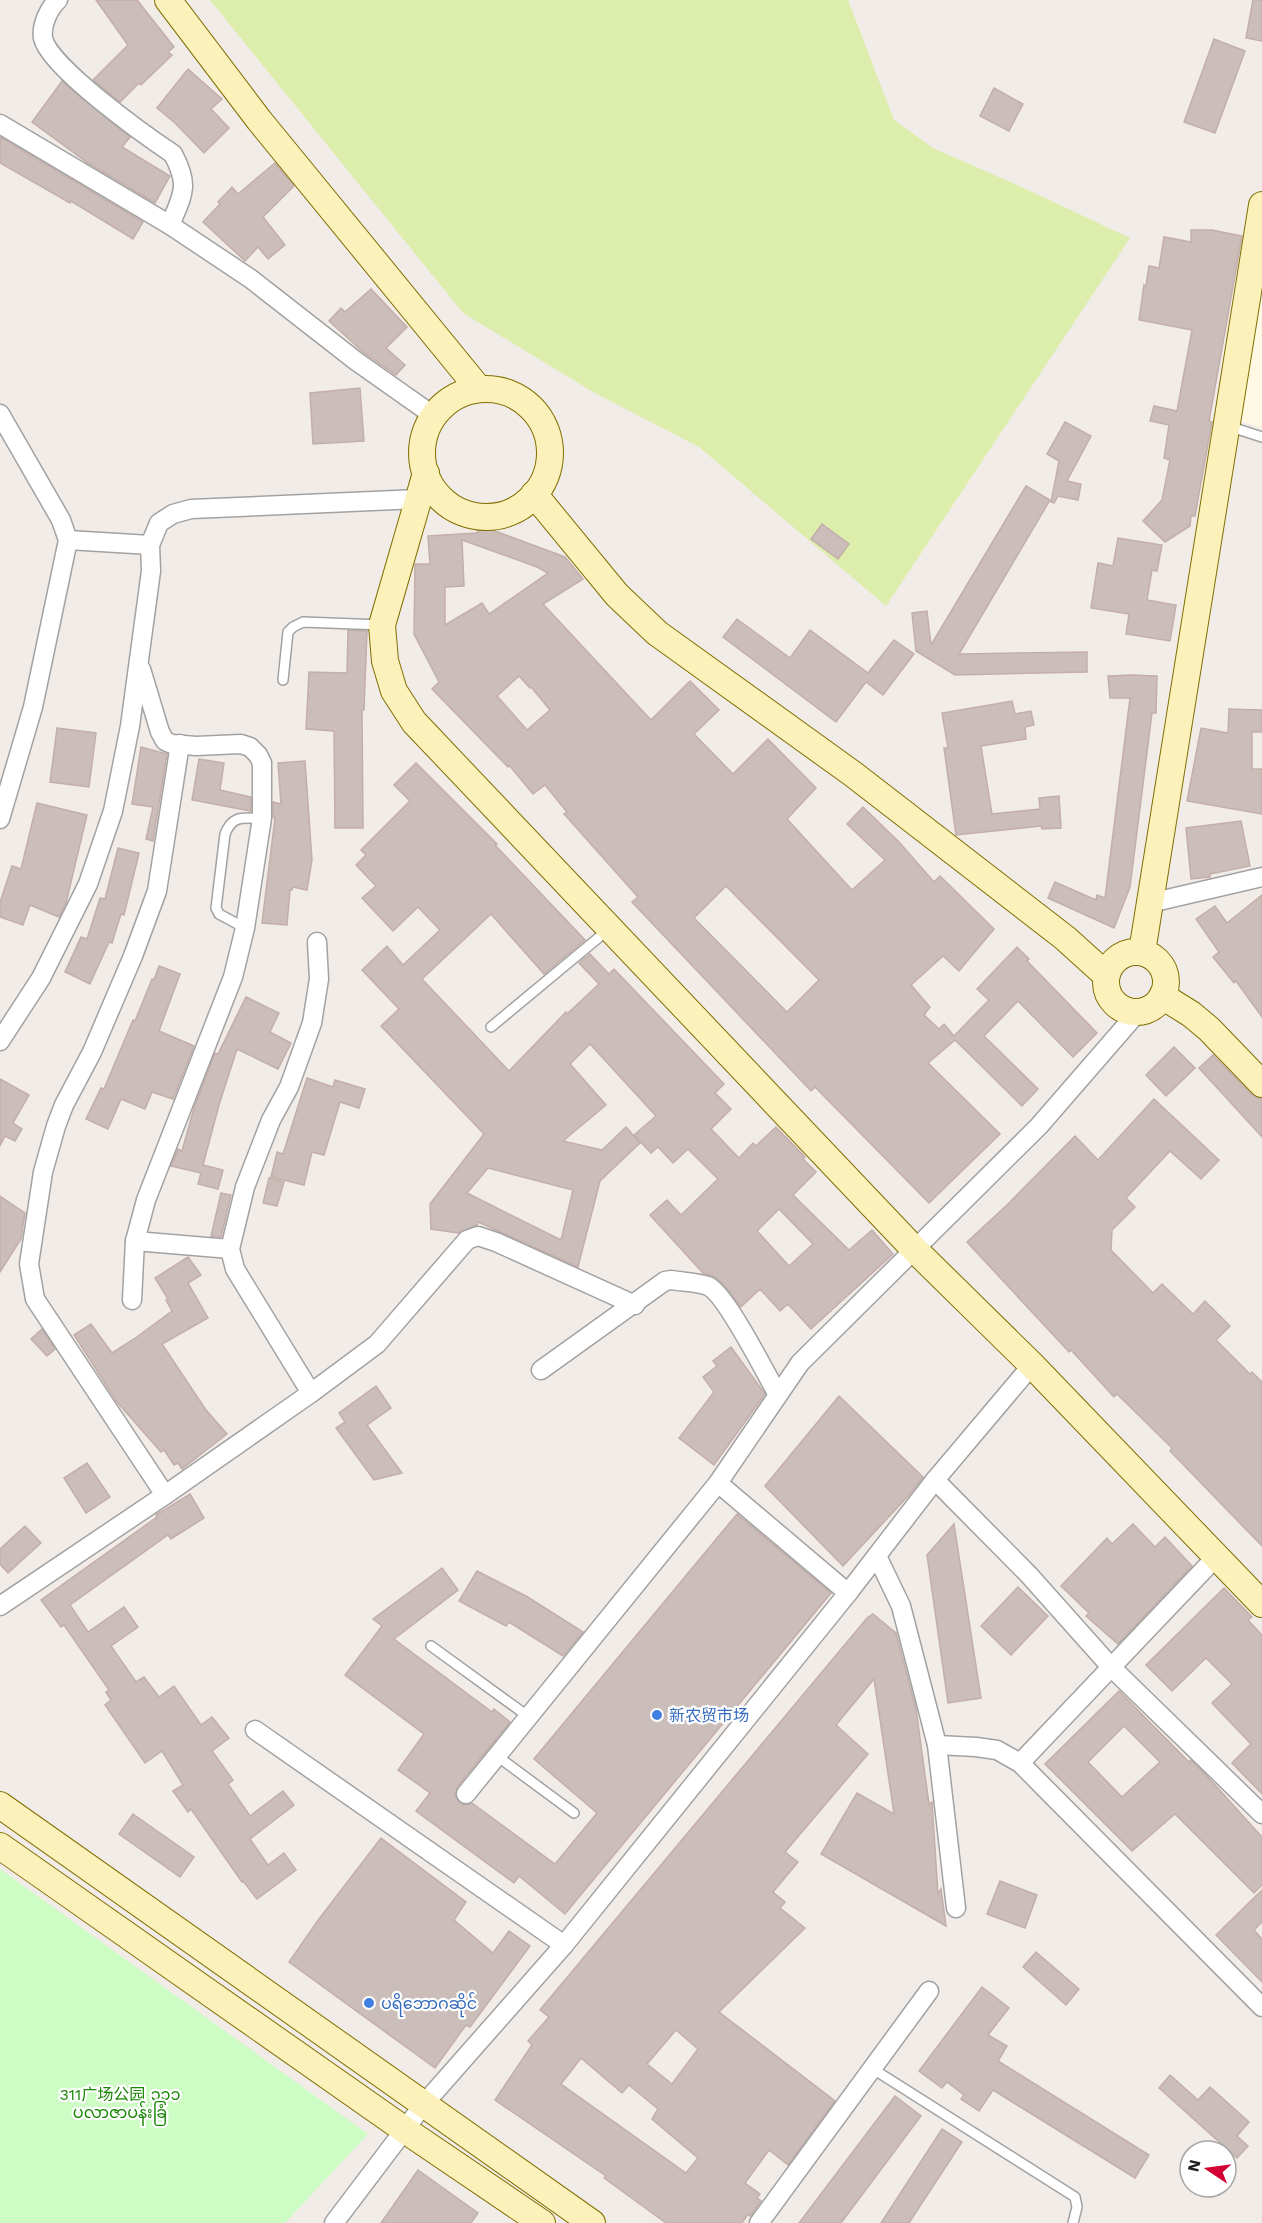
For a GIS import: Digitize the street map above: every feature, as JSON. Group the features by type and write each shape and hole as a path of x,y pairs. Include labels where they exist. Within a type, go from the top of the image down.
{"main road":[{"path":"168,0 260,120 479,389"},
{"path":"1142,952 1262,205"},
{"path":"479,389 499,390 518,397 529,405 544,426 548,439 548,466 544,478 534,494 518,508 506,514 480,516 454,508 435,491 426,473 422,453 424,440 435,416 443,405 454,398 479,389"},
{"path":"426,473 382,625 385,661 394,691 414,722 914,1249 1032,1365 1262,1604"},
{"path":"534,494 617,595 657,633 853,774 1065,938 1106,975"},
{"path":"1142,952 1156,960 1161,966 1166,981 1162,996 1152,1008 1137,1013 1129,1012 1115,1005 1107,991 1106,975 1113,961 1120,956 1142,952"},
{"path":"1162,996 1200,1022 1262,1083"},
{"path":"0,1805 592,2223"},
{"path":"23,1862 42,1835"},
{"path":"0,1846 405,2130 542,2223"},
{"path":"186,1976 204,1948"},
{"path":"547,2223 562,2202"}],"street":[{"path":"58,0 53,4 45,22 43,38 57,60 103,103 173,154 180,167 184,179 184,192 170,225"},
{"path":"0,124 170,225 251,279 356,361 435,416"},
{"path":"0,414 61,520 68,540 33,707 0,819"},
{"path":"0,1041 41,978 88,884 113,811 139,665 151,571 150,545 159,523 173,514 191,509 418,499"},
{"path":"68,540 150,545"},
{"path":"132,1300 135,1240 146,1200 233,977 245,928 262,818 262,763 258,755 250,747 241,744 180,744 165,741 160,732 139,665"},
{"path":"165,1495 35,1299 28,1264 43,1172 56,1126 64,1105 92,1052 134,956 157,891 180,744"},
{"path":"1150,903 1262,877"},
{"path":"311,1393 235,1269 230,1249 246,1187 270,1120 289,1087 312,1023 319,979 317,942"},
{"path":"466,1794 718,1483 800,1363 1040,1126 1137,1013"},
{"path":"0,1606 165,1495 377,1344 467,1240 478,1236 496,1242 635,1305"},
{"path":"135,1240 230,1249"},
{"path":"541,1370 635,1305 665,1281 671,1280 707,1286 714,1291 730,1311 778,1395"},
{"path":"334,2223 424,2104 564,1945 848,1593 935,1480 1032,1365"},
{"path":"935,1480 1029,1575 1111,1667 1262,1814"},
{"path":"718,1483 848,1593"},
{"path":"877,1556 901,1606 937,1745 956,1908"},
{"path":"1020,1763 1216,1557"},
{"path":"255,1730 564,1945"},
{"path":"937,1745 997,1750 1020,1763 1262,2007"},
{"path":"759,2223 929,1991"}],"lane":[{"path":"1226,426 1262,437"},
{"path":"283,680 288,632 293,627 303,622 382,625"},
{"path":"245,928 219,914 216,908 225,834 230,822 234,819 262,818"},
{"path":"491,1027 609,928"},
{"path":"431,1646 529,1717"},
{"path":"497,1756 574,1813"},
{"path":"873,2069 1075,2197 1077,2207 1073,2223"}],"shaded area":[{"path":"1262,280 1262,428 1237,420"}],"green space":[{"path":"210,0 848,0 894,120 933,148 1130,238 886,606 699,447 593,392 463,313"},
{"name":"311广场公园 ၃၁၁ ပလာဇာပန်းခြံ","path":"0,1869 368,2134 285,2223 0,2223"}],"building":[{"path":"96,0 137,0 174,47 168,52 172,55 120,102 93,80 128,45"},
{"path":"1253,0 1262,0 1262,41 1246,38"},
{"path":"1214,39 1245,51 1215,133 1184,122"},
{"path":"188,69 222,99 211,109 229,128 204,153 157,108"},
{"path":"62,81 130,137 122,147 170,176 155,203 88,163 32,122"},
{"path":"994,88 1023,104 1009,131 980,116"},
{"path":"0,137 143,222 133,239 71,201 70,203 0,163"},
{"path":"275,163 294,186 263,217 285,245 268,259 258,247 245,261 203,222 232,187 238,194"},
{"path":"1191,230 1212,230 1242,236 1209,421 1212,422 1195,516 1191,516 1190,526 1165,542 1143,521 1162,500 1170,460 1164,458 1169,425 1150,421 1154,406 1177,411 1192,330 1139,320 1149,266 1159,268 1164,237 1191,242"},
{"path":"371,289 407,327 386,348 405,365 396,375 363,352 329,321 341,308 345,312"},
{"path":"360,388 364,441 313,444 310,393"},
{"path":"1065,422 1091,436 1067,481 1081,484 1078,500 1058,496 1054,503 1051,502 1059,461 1047,454"},
{"path":"1026,486 1050,500 959,654 1087,652 1087,672 955,675 916,651 912,613 927,611 931,645"},
{"path":"822,524 849,544 838,559 811,539"},
{"path":"479,525 565,557 583,579 543,604 651,720 690,681 719,710 694,734 733,774 768,739 816,788 787,819 852,890 885,860 847,824 863,807 899,842 934,882 940,876 994,929 959,971 943,956 911,985 930,1007 924,1015 939,1029 944,1024 954,1036 989,1000 977,989 1017,947 1029,959 1027,961 1097,1033 1073,1057 1018,1001 984,1036 1038,1089 1022,1106 955,1040 928,1063 1000,1134 929,1203 815,1087 811,1091 632,902 638,897 564,814 567,812 545,785 533,794 509,765 508,767 432,689 439,682 414,634 415,564 430,564 428,536 477,533","holes":["462,540 537,567 548,573 489,614 482,603 445,625 445,587 464,586","519,676 550,710 527,730 497,696","726,886 819,980 787,1012 694,918"]},
{"path":"1118,538 1162,545 1157,571 1152,570 1147,600 1176,605 1170,641 1126,634 1129,614 1091,608 1098,563 1113,566"},
{"path":"737,619 790,658 810,630 868,673 894,640 914,654 883,695 866,682 836,722 723,637"},
{"path":"348,630 367,631 364,710 362,710 363,828 335,828 334,731 306,729 309,672 347,673"},
{"path":"1108,676 1157,676 1156,713 1152,713 1130,887 1114,928 1048,898 1055,882 1096,900 1097,895 1105,898 1130,698 1110,698"},
{"path":"1012,701 1015,714 1031,711 1034,725 1025,727 1026,739 981,746 992,814 1040,809 1039,798 1059,796 1061,828 1042,829 1041,826 956,835 944,748 948,748 942,713"},
{"path":"1229,709 1262,710 1262,732 1252,732 1252,769 1262,769 1262,814 1187,801 1201,728 1228,733"},
{"path":"57,728 96,733 89,787 50,782"},
{"path":"141,747 167,754 153,841 146,839 153,807 132,804"},
{"path":"199,759 224,763 220,790 251,797 251,811 192,800"},
{"path":"305,761 312,860 307,890 293,887 290,890 287,925 262,923 275,818 273,817 273,802 281,804 278,763"},
{"path":"416,763 497,844 495,845 585,940 544,974 491,914 422,979 509,1071 566,1012 567,1014 599,984 579,963 590,954 609,974 614,969 724,1084 715,1093 731,1109 711,1129 739,1158 753,1143 756,1146 776,1127 816,1172 793,1195 849,1250 872,1230 893,1254 811,1329 788,1304 780,1311 760,1289 741,1307 724,1285 715,1277 703,1273 650,1215 667,1200 681,1215 718,1179 688,1149 673,1163 658,1147 651,1153 634,1135 656,1116 590,1044 570,1064 606,1105 563,1141 602,1150 626,1127 640,1143 600,1181 578,1267 478,1222 477,1225 458,1233 431,1229 430,1204 484,1134 381,1026 399,1009 362,970 387,946 403,965 440,930 418,907 393,931 362,898 376,886 356,865 366,855 361,850 410,801 394,785","holes":["488,1168 573,1190 561,1240 467,1193","779,1209 813,1244 789,1266 757,1231"]},
{"path":"37,803 87,815 66,903 59,917 30,905 23,925 0,917 0,902 12,866 21,869"},
{"path":"1241,821 1250,866 1210,874 1210,877 1191,879 1186,828"},
{"path":"118,848 139,853 124,915 121,914 112,943 109,942 90,984 65,972 81,937 87,939 100,898 105,899"},
{"path":"1262,895 1262,1017 1236,981 1234,983 1213,957 1219,952 1196,919 1215,906 1227,923"},
{"path":"159,966 180,974 159,1031 194,1046 173,1099 152,1092 145,1109 121,1099 108,1129 86,1119 101,1088 104,1089"},
{"path":"246,997 279,1013 270,1032 291,1043 278,1069 237,1049 203,1165 223,1170 218,1189 198,1184 201,1173 171,1166 178,1149 182,1151 194,1108 215,1053 218,1054"},
{"path":"1174,1047 1195,1068 1166,1096 1146,1075"},
{"path":"1213,1055 1251,1094 1262,1099 1262,1137 1199,1068"},
{"path":"307,1078 333,1087 335,1080 365,1089 359,1108 340,1102 324,1155 312,1152 304,1185 271,1177 277,1152 283,1154"},
{"path":"0,1079 29,1095 13,1123 22,1129 15,1141 5,1136 0,1146"},
{"path":"1154,1099 1219,1160 1201,1179 1170,1151 1126,1198 1135,1207 1112,1230 1111,1250 1153,1293 1162,1284 1193,1314 1205,1301 1230,1326 1216,1340 1250,1374 1252,1372 1262,1382 1262,1546 1170,1451 1172,1448 1117,1394 1114,1397 1071,1350 1069,1352 967,1242 1075,1136 1098,1160"},
{"path":"269,1178 284,1182 277,1206 263,1203"},
{"path":"221,1193 231,1195 221,1237 211,1236"},
{"path":"0,1196 25,1213 21,1239 0,1272"},
{"path":"188,1257 201,1275 188,1283 208,1318 162,1344 206,1410 227,1434 182,1469 178,1463 174,1465 164,1450 161,1452 117,1402 74,1335 91,1324 112,1353 134,1339 172,1311 166,1300 168,1299 155,1278"},
{"path":"42,1329 55,1349 47,1356 31,1339"},
{"path":"731,1347 765,1394 714,1465 679,1438 714,1392 703,1377 717,1366 713,1361"},
{"path":"376,1386 391,1408 367,1425 402,1473 374,1480 336,1428 345,1422 339,1413"},
{"path":"839,1396 923,1477 843,1566 765,1486"},
{"path":"87,1463 110,1497 86,1513 64,1478"},
{"path":"190,1494 204,1518 171,1539 168,1535 70,1605 88,1632 124,1607 138,1627 111,1646 136,1682 144,1677 159,1697 174,1686 201,1725 212,1717 229,1738 212,1751 233,1780 228,1784 250,1816 283,1791 294,1805 250,1839 268,1865 284,1853 296,1870 257,1899 242,1882 191,1809 188,1812 173,1791 183,1785 162,1751 145,1763 105,1705 111,1700 106,1692 109,1690 64,1625 61,1627 41,1600 157,1517 156,1515"},
{"path":"737,1514 831,1593 565,1914 519,1876 514,1883 416,1811 430,1793 398,1770 424,1734 345,1675 382,1626 373,1619 442,1568 458,1590 394,1639 492,1712 494,1709 510,1722 457,1787 455,1797 464,1805 472,1803 555,1864 597,1813 534,1759"},
{"path":"954,1524 981,1698 948,1703 927,1555"},
{"path":"1133,1524 1155,1547 1165,1537 1192,1566 1118,1644 1086,1616 1089,1613 1061,1586 1107,1538 1112,1544"},
{"path":"25,1526 41,1543 8,1573 0,1564 0,1549"},
{"path":"477,1571 526,1596 583,1632 563,1656 509,1622 506,1626 459,1601"},
{"path":"1018,1587 1048,1616 1011,1655 981,1626"},
{"path":"1224,1588 1252,1617 1248,1620 1262,1635 1262,1794 1232,1763 1251,1744 1212,1703 1232,1684 1206,1658 1172,1691 1146,1665"},
{"path":"873,1614 896,1633 916,1709 929,1804 932,1802 938,1894 941,1889 946,1926 821,1854 857,1793 894,1814 874,1679 836,1725 868,1754 785,1852 798,1862 773,1892 785,1902 780,1908 805,1928 719,2012 835,2101 788,2165 769,2150 745,2183 760,2194 757,2198 761,2201 742,2223 666,2223 604,2178 606,2176 495,2100 532,2045 528,2041 549,2017 540,2010 867,1618","holes":["676,2030 698,2049 672,2084 647,2064","581,2058 622,2093 629,2085 658,2109 652,2119 698,2158 686,2173 561,2084"]},
{"path":"1119,1691 1189,1762 1191,1760 1206,1775 1262,1837 1262,1885 1254,1893 1175,1814 1132,1851 1045,1764","holes":["1124,1726 1160,1762 1122,1797 1088,1762"]},
{"path":"133,1814 194,1857 180,1877 119,1834"},
{"path":"381,1838 466,1902 454,1920 493,1953 509,1931 530,1946 470,2027 466,2025 435,2068 289,1962"},
{"path":"1000,1881 1037,1895 1025,1928 987,1914"},
{"path":"1262,1890 1262,1922 1254,1930 1262,1939 1262,1982 1216,1935"},
{"path":"1036,1952 1079,1989 1066,2005 1023,1967"},
{"path":"982,1987 1009,2008 988,2035 1007,2046 998,2061 1149,2155 1135,2178 993,2090 979,2111 961,2099 964,2095 947,2082 942,2088 919,2071"},
{"path":"1170,2075 1198,2100 1210,2087 1249,2122 1237,2136 1248,2146 1238,2157 1238,2139 1216,2139 1159,2088"},
{"path":"895,2096 921,2116 841,2223 799,2223"},
{"path":"942,2129 962,2142 909,2223 881,2223"},
{"path":"418,2170 478,2213 471,2223 381,2223"}],"place":[{"name":"新农贸市场","path":"657,1715"},
{"name":"ပရိဘောဂဆိုင်","path":"369,2003"}]}
